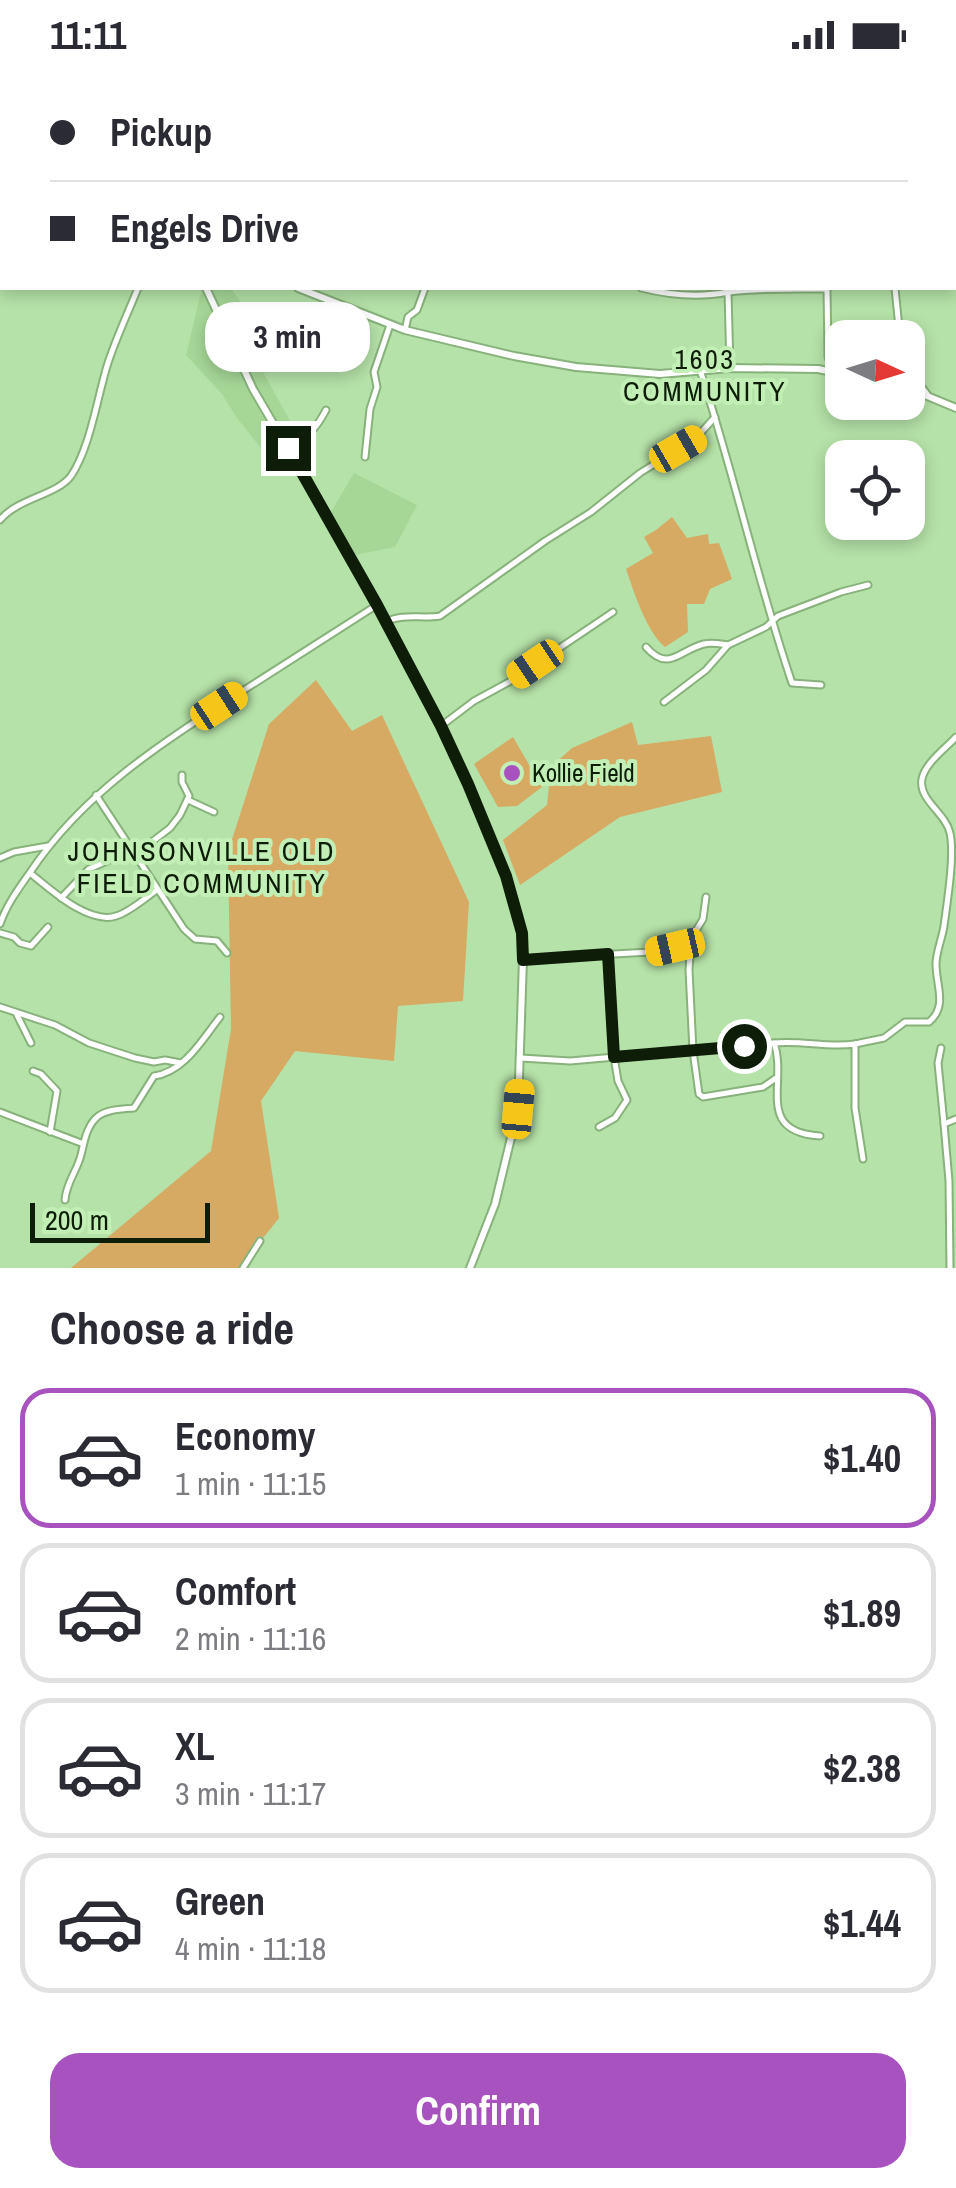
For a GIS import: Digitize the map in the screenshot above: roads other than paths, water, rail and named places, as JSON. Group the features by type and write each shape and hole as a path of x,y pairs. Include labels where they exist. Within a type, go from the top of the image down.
{"street":[{"path":"0,520 9,509 64,482 72,474 89,433 108,362 137,290"},
{"path":"207,290 245,374 441,726 506,876 522,933 518,1109 495,1204 470,1268"},
{"path":"303,290 406,330 576,367 660,374 730,368 825,370"},
{"path":"406,330 408,317 417,310 423,290"},
{"path":"648,290 703,296 728,290 730,368"},
{"path":"827,290 827,320"},
{"path":"894,290 898,320"},
{"path":"365,457 370,409 376,396 374,372 390,325"},
{"path":"700,370 792,682 821,685"},
{"path":"925,392 929,397"},
{"path":"925,395 956,408"},
{"path":"288,448 308,436 326,410"},
{"path":"386,622 394,618 440,616 696,438 716,416"},
{"path":"664,702 706,670 728,646 793,609 868,586"},
{"path":"0,924 6,907 48,846 96,795 155,747 377,605"},
{"path":"441,726 613,612"},
{"path":"646,648 662,660 706,643 728,646"},
{"path":"520,1058 570,1061 774,1042 838,1046 884,1038 904,1022 929,1022 938,1014 940,1002 936,962 944,928 951,835 921,785 926,770 956,737"},
{"path":"62,898 90,869 153,841 170,828 189,796 182,775"},
{"path":"96,795 184,929 194,939 218,941 227,953"},
{"path":"188,800 214,812"},
{"path":"0,858 48,846"},
{"path":"30,872 62,898 106,918 117,916 157,890"},
{"path":"706,897 703,919 691,939 698,1094 763,1086 776,1078"},
{"path":"0,933 31,946 48,927"},
{"path":"523,960 650,952 691,939"},
{"path":"599,1127 614,1118 627,1100 618,1081 614,1057 608,954"},
{"path":"0,1007 135,1058 182,1063"},
{"path":"16,1012 31,1043"},
{"path":"65,1200 82,1143 96,1118 115,1109 134,1108 154,1076 166,1074 182,1063 220,1017"},
{"path":"774,1042 779,1056 776,1101 783,1122 795,1132 820,1136"},
{"path":"855,1044 855,1108 863,1159"},
{"path":"941,1048 938,1063 948,1180 950,1268"},
{"path":"33,1071 57,1091 50,1132"},
{"path":"0,1112 82,1143"},
{"path":"944,1124 956,1119"},
{"path":"243,1268 260,1242"}],"place":[{"name":"Kollie Field","path":"512,773"}],"district":[{"name":"1603 COMMUNITY","path":"705,375"},
{"name":"JOHNSONVILLE OLD FIELD COMMUNITY","path":"202,867"}]}
